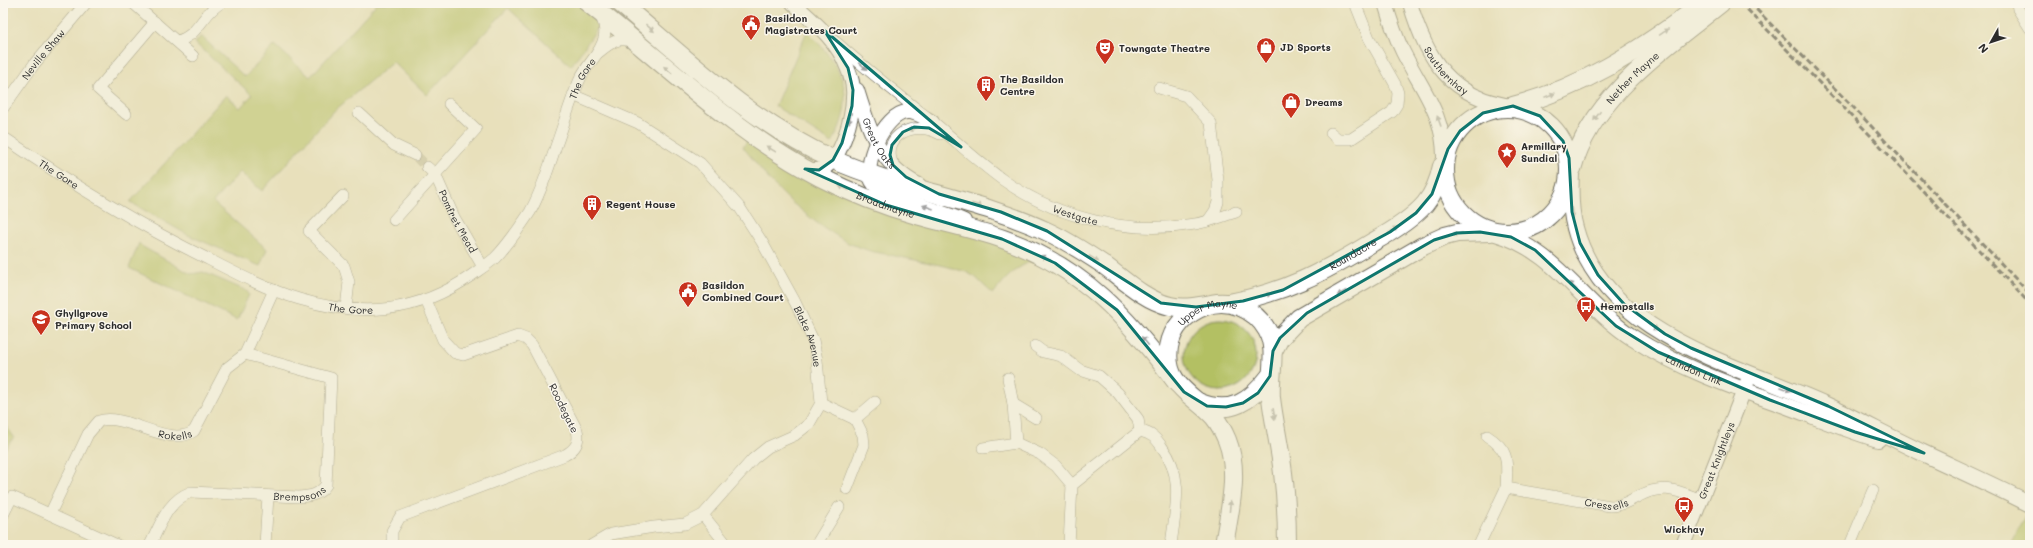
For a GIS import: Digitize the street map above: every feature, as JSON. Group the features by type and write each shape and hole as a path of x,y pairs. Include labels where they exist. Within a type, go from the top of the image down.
{"main road":[{"path":"620,3 739,102 773,126 811,149 833,160 870,174 1001,212 1047,231 1074,246 1141,292 1161,303 1185,308 1207,305"},
{"name":"Nether Mayne","path":"1513,106 1547,96 1614,65 1640,49 1704,3"},
{"name":"Nether Mayne","path":"1570,174 1583,138 1604,107 1635,75 1721,3"},
{"name":"Broadmayne","path":"592,5 730,120 770,148 805,169 840,186 886,205 1002,239 1055,263 1094,290 1132,325 1177,383"},
{"path":"1273,351 1280,338 1299,318 1423,246 1445,236 1457,233 1496,233 1515,232 1525,229 1548,216 1564,196 1570,174 1567,150 1552,126 1533,112 1513,106 1493,110 1468,124 1453,140 1444,160 1447,185 1457,206 1477,224 1496,233"},
{"name":"Roundacre","path":"1228,303 1263,296 1300,283 1390,232 1424,205 1438,184 1444,160"},
{"name":"Laindon Link","path":"1570,174 1572,212 1575,228 1587,258 1609,289 1640,318 1665,334 1750,375 1828,406 1924,453 1966,471 2030,504"},
{"name":"Laindon Link","path":"1496,233 1511,237 1536,250 1599,312 1634,339 1681,363 1744,390 1855,432 1924,453"},
{"name":"Upper Mayne","path":"1224,545 1232,485 1231,454 1228,441 1214,418 1177,383 1169,359 1169,348 1172,335 1180,322 1196,309 1207,305 1228,303 1242,307 1255,315 1267,330 1273,351 1270,376 1286,496 1287,545"},
{"name":"Upper Mayne","path":"1193,399 1207,406 1226,407 1243,403 1258,393 1270,376"}],"street":[{"name":"Neville Shaw","path":"3,108 31,67 86,3"},
{"path":"133,3 193,56"},
{"path":"177,41 185,40 190,36 214,8 221,3"},
{"name":"Great Oaks","path":"793,3 824,30 841,54 856,87 867,126 876,144 893,165 915,183 939,194"},
{"path":"1331,133 1338,139 1352,139 1375,125 1392,112 1397,104 1398,93 1395,84 1375,50 1356,3"},
{"path":"1385,3 1398,42 1439,120 1444,144 1444,160"},
{"path":"1391,3 1398,42"},
{"name":"Southernhay","path":"1410,3 1427,46 1442,72 1451,81 1474,97 1487,102 1513,106"},
{"path":"2017,3 2018,9 2030,28"},
{"name":"The Gore","path":"3,137 80,189 160,236 274,290 298,299 346,308 387,310 426,300 456,286 483,267 504,248 531,210 546,173 573,95 582,75 598,52 605,31 602,18 592,5"},
{"path":"126,114 98,89 154,22"},
{"name":"Westgate","path":"824,30 884,84 1003,180 1023,193 1071,214 1113,225 1141,228 1171,227 1208,221 1236,212"},
{"name":"The Gore","path":"598,52 614,41 621,39 637,44"},
{"name":"Great Oaks","path":"833,160 847,129 852,106 853,90 848,68"},
{"path":"1159,88 1186,96 1212,123 1218,180 1218,202 1215,211 1208,221"},
{"name":"Blake Avenue","path":"573,95 638,123 700,163 740,208 762,242 795,302 813,340 817,360 821,402"},
{"name":"Pomfret Mead","path":"394,220 431,171 476,129 449,104"},
{"path":"932,122 913,112 902,113 888,122 876,144 870,162 870,174 874,183 890,194 961,219 1002,239"},
{"path":"359,114 394,145 415,155"},
{"name":"Westgate","path":"893,165 890,155 892,145 903,132 914,127 925,127 934,130 961,147"},
{"path":"805,169 819,170 833,160"},
{"name":"Pomfret Mead","path":"431,171 454,217 483,267"},
{"path":"343,196 310,231 344,266 349,282 346,308"},
{"name":"Rokells","path":"50,514 88,434 99,421 112,419 178,437 189,434 200,421 227,368 245,354 274,290"},
{"name":"Roodegate","path":"392,545 392,532 400,517 565,455 573,451 578,437 577,430 532,345 526,339 518,336 463,355 455,354 448,348 426,300"},
{"path":"1035,346 1043,352 1061,356 1080,370 1099,376 1118,393 1138,419 1140,431"},
{"name":"Brempsons","path":"150,545 169,507 191,492 268,496 312,496 322,491 326,485 331,378 245,354"},
{"name":"Great Knightleys","path":"1683,545 1750,375"},
{"path":"1008,378 1013,404 1016,442"},
{"path":"592,545 612,534 654,527 685,524 703,515 753,459 768,447 795,435 809,424 821,402 855,419 863,435 864,445 847,489"},
{"path":"855,419 875,402"},
{"path":"1013,404 1036,418"},
{"path":"1072,485 1140,431"},
{"path":"1140,431 1150,434 1157,441 1164,450 1175,472 1177,486 1170,545"},
{"path":"1479,545 1506,488 1506,454 1500,445 1487,436"},
{"path":"983,448 1016,442 1040,454 1056,466 1072,485 1069,545"},
{"name":"Cressells","path":"1506,488 1610,506 1625,504 1653,489 1664,488 1702,500"},
{"path":"1850,545 1872,490"},
{"path":"265,545 268,496"},
{"path":"3,515 12,498 116,545"},
{"path":"816,545 839,507"},
{"path":"703,515 727,545"}],"highlighted area":[{"path":"824,30 961,147 929,128 914,127 903,132 892,145 890,155 893,165 906,177 939,194 1001,212 1047,231 1161,303 1196,307 1243,301 1283,290 1390,232 1416,213 1432,194 1448,149 1460,131 1483,113 1513,106 1540,116 1563,141 1569,158 1572,212 1580,243 1598,275 1624,304 1665,334 1691,348 1828,406 1924,453 1855,432 1770,400 1658,352 1616,326 1535,250 1511,237 1480,232 1457,233 1434,240 1307,313 1280,338 1273,351 1270,376 1258,393 1243,403 1226,407 1207,406 1184,392 1117,310 1055,263 1002,239 886,205 805,169 819,170 833,160 842,143 852,106 853,90 848,68"}],"green space":[{"path":"377,3 578,3 595,18 597,29 571,66 508,8 427,95 393,62 334,111 262,191 240,172 213,202 267,249 260,266 188,235 130,202 226,95 240,108 252,95 195,43 201,36 245,77 275,45 310,77"},
{"path":"807,31 830,57 843,82 845,96 844,110 840,126 832,143 775,106"},
{"path":"749,138 754,142 1037,259 1017,269 993,294 975,277 966,272 945,266 870,251 848,243 817,223 790,201 771,182 743,147"},
{"path":"139,243 143,247 191,274 203,272 247,291 249,295 237,320 129,268"},
{"path":"1220,319 1234,322 1246,329 1253,341 1256,355 1253,369 1246,381 1234,388 1220,391 1206,388 1194,381 1187,369 1184,355 1187,341 1194,329 1206,322"},
{"path":"3,422 14,437 3,452"},
{"path":"2025,517 2030,521 2030,545 2010,545"}],"tunnel":[{"path":"415,155 427,167"}],"railway":[{"path":"1741,3 1850,114 2030,304"},
{"path":"1750,3 1855,109 2030,294"}],"place":[{"name":"Basildon Magistrates Court","path":"751,41"},
{"name":"JD Sports","path":"1266,64"},
{"name":"Towngate Theatre","path":"1105,65"},
{"name":"The Basildon Centre","path":"986,102"},
{"name":"Dreams","path":"1291,119"},
{"name":"Armillary Sundial","path":"1507,169"},
{"name":"Regent House","path":"592,221"},
{"name":"Basildon Combined Court","path":"688,308"},
{"name":"Hempstalls","path":"1586,323"},
{"name":"Ghyllgrove Primary School","path":"41,336"},
{"name":"Wickhay","path":"1684,523"}]}
